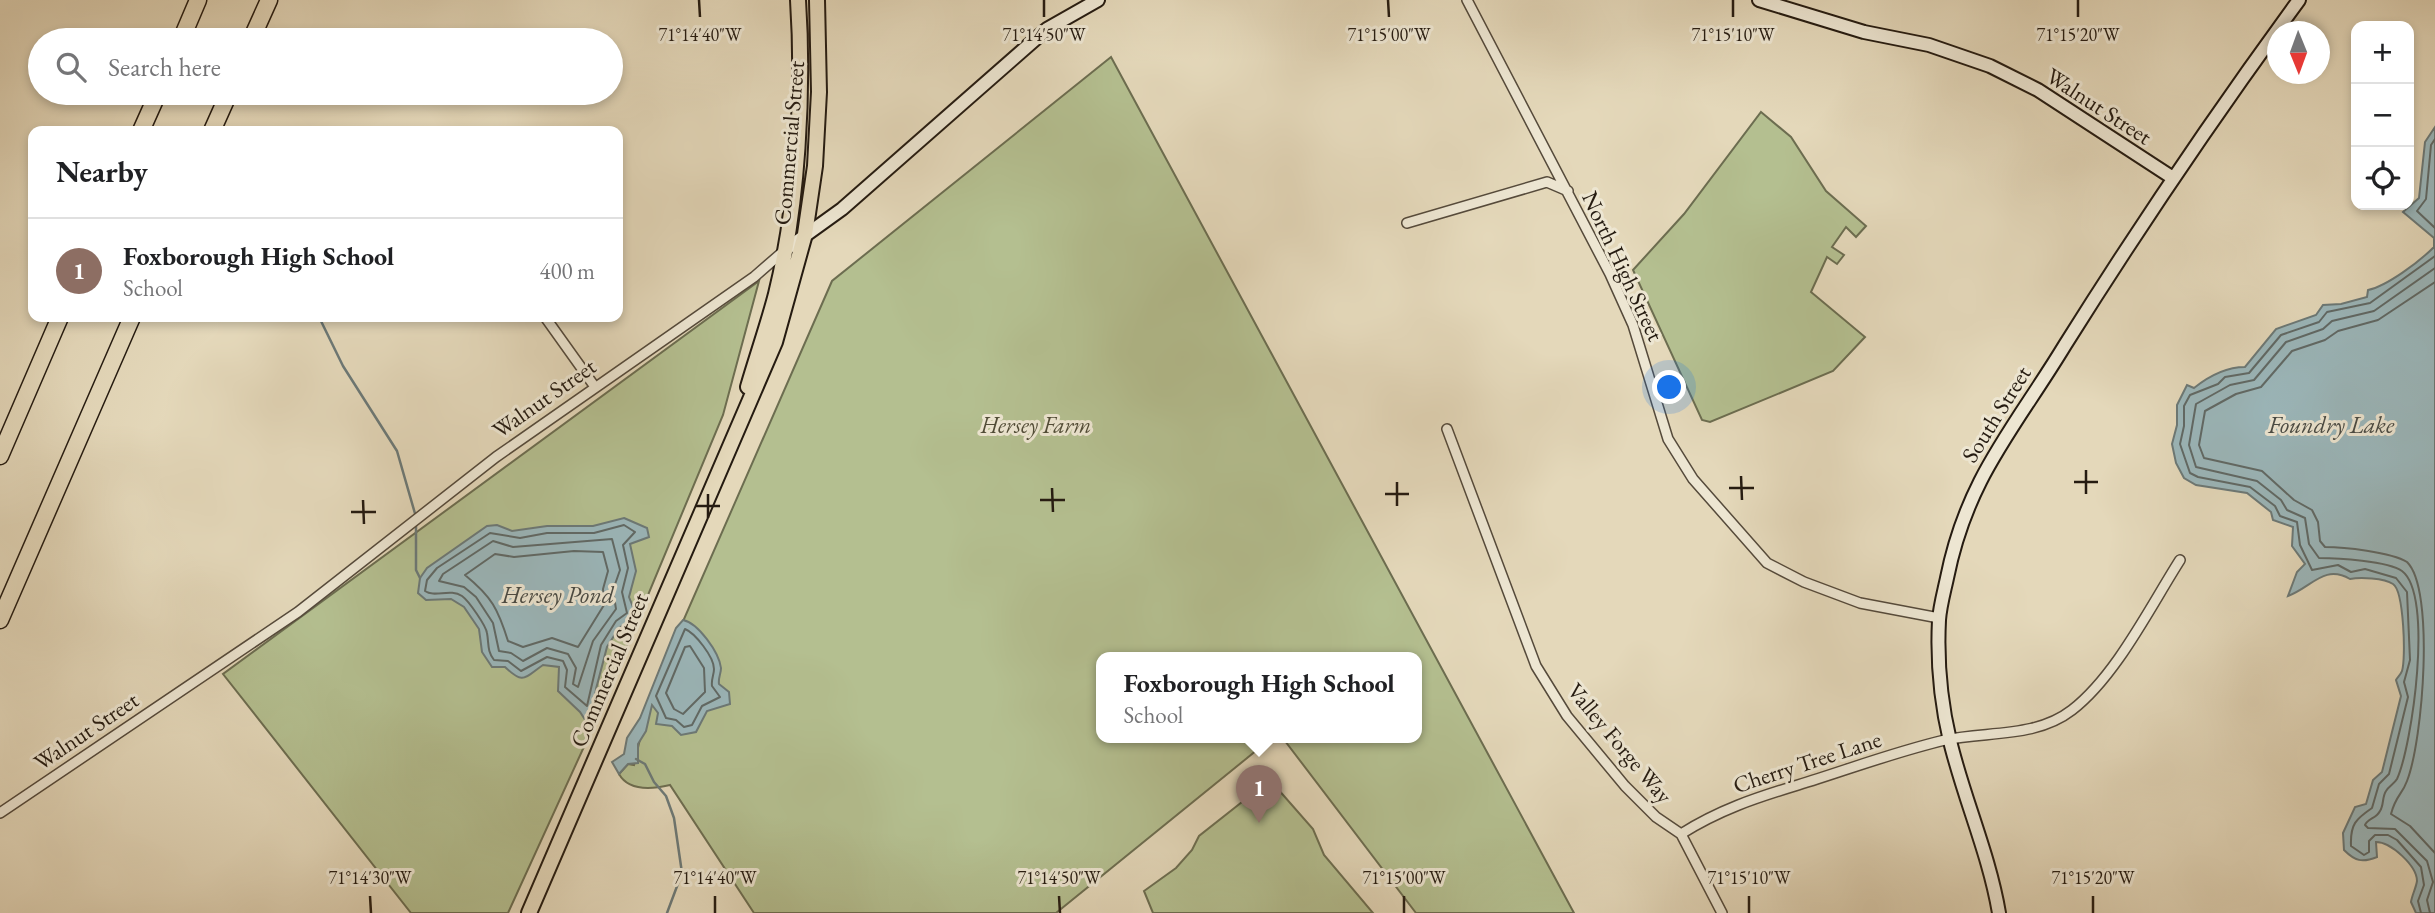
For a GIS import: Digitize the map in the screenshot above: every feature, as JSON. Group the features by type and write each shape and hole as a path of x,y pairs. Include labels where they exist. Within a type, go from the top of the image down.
{"highway":[{"path":"185,28 198,0"},
{"path":"256,28 268,2"},
{"path":"143,126 153,105"},
{"path":"214,126 224,105"},
{"path":"0,456 59,322"},
{"path":"0,621 130,322"}],"main road":[{"name":"Commercial Street","path":"731,445 776,294 785,250 799,98 798,0"},
{"name":"Commercial Street","path":"529,913 775,342 805,234 818,120 817,0"},
{"name":"Walnut Street","path":"785,250 842,209 1047,29 1098,0"},
{"name":"Walnut Street","path":"1759,0 1864,32 1929,46 1990,66 2038,90 2173,178"},
{"name":"South Street","path":"1999,913 1993,877 1950,739 1943,696 1939,618 1951,556 1975,485 2015,418 2173,178 2299,0"}],"street":[{"name":"North High Street","path":"1467,0 1567,191 1633,325 1668,439 1693,479 1767,563 1804,582 1860,603 1939,618"},
{"path":"1407,223 1546,182 1567,191"},
{"name":"Walnut Street","path":"0,813 298,612 421,516 595,387 754,277 785,250"},
{"path":"549,322 595,387"},
{"name":"Valley Forge Way","path":"1447,429 1536,666 1567,716 1625,786 1656,817 1681,834 1722,913"},
{"name":"Cherry Tree Lane","path":"1681,834 1752,797 1950,739 2032,728 2054,722 2071,712 2104,677 2180,560"}],"green space":[{"name":"Hersey Farm","path":"1111,57 1574,913 1416,913 1287,743 1422,743 1422,652 1096,652 1096,743 1266,743 1056,913 754,913 670,785 642,788 629,784 619,774 628,764 634,765 640,739 635,731 832,281"},
{"path":"1761,112 1791,137 1826,191 1866,226 1856,237 1846,227 1832,247 1844,255 1837,264 1827,257 1811,292 1865,337 1833,371 1710,422 1702,420 1633,270 1684,214"},
{"path":"759,281 723,415 593,727 508,913 411,913 223,674"},
{"path":"1261,787 1277,788 1313,829 1324,855 1373,913 1153,913 1144,891 1176,868 1192,850 1199,836"}],"water":[{"name":"Foundry Lake","path":"2435,127 2435,913 2416,913 2411,902 2416,875 2408,862 2389,846 2376,842 2377,857 2363,860 2352,857 2344,850 2343,833 2355,807 2366,804 2373,780 2382,772 2401,696 2396,680 2402,671 2404,640 2397,589 2384,580 2350,579 2333,574 2318,578 2288,596 2297,572 2305,564 2292,546 2293,527 2273,520 2271,512 2247,493 2196,485 2184,478 2176,463 2172,444 2177,425 2177,405 2187,385 2194,388 2218,373 2245,367 2276,329 2316,315 2323,305 2341,304 2367,297 2368,290 2402,273 2434,247 2434,238 2403,212 2414,210 2414,202 2419,198 2425,142"},
{"name":"Hersey Pond","path":"624,518 647,528 649,537 630,544 636,571 629,597 635,612 631,620 619,628 607,647 596,689 591,729 580,712 558,691 559,667 543,665 528,676 520,678 505,667 492,667 482,652 479,629 464,607 451,599 426,600 418,593 420,578 427,568 487,526 497,525 512,531 547,526 593,526"},
{"name":"Hersey Pond","path":"683,620 701,632 716,654 721,668 719,684 729,692 730,704 707,711 696,732 681,735 672,726 656,724 658,713 652,705 646,731 638,744 638,763 628,764 619,774 612,762 624,754 627,738 640,718 676,628"}],"waterway":[{"path":"321,322 343,366 397,451 416,517"},
{"path":"416,524 416,570 420,578"},
{"path":"636,759 645,764 654,782 666,796 674,818 682,873 667,913"}],"place":[{"name":"Foxborough High School","path":"1259,823"}]}
